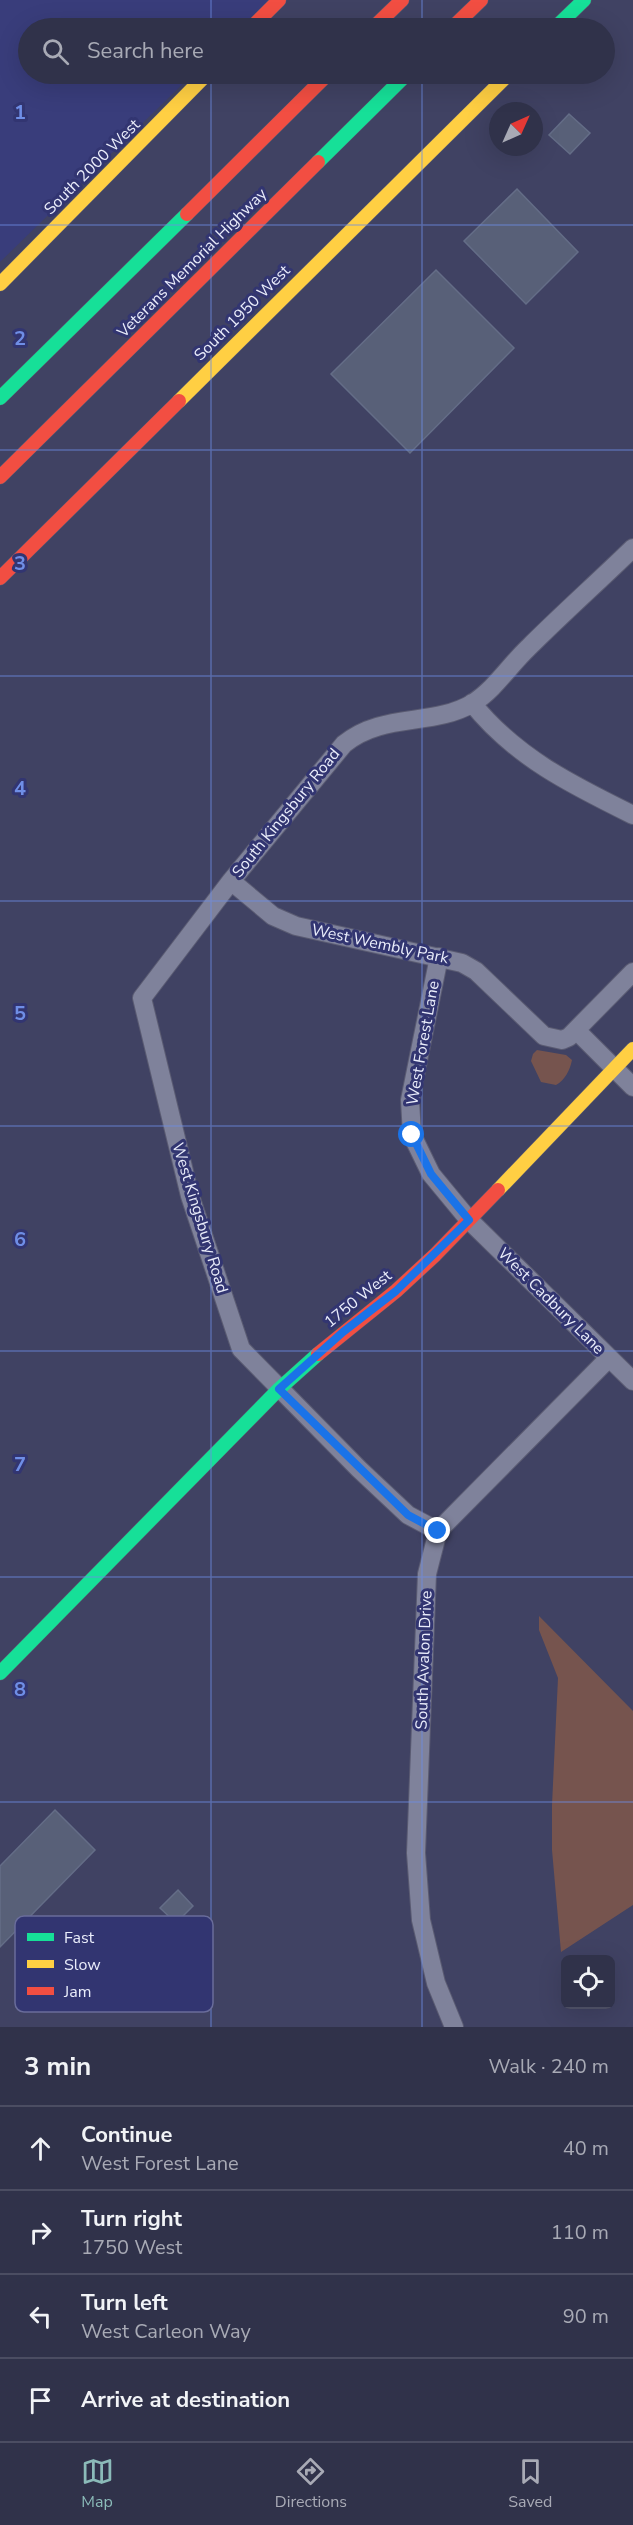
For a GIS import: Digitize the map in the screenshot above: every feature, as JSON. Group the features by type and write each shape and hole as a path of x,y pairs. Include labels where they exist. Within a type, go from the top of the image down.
{"main road":[{"path":"261,18 279,0"},
{"path":"383,18 402,0"},
{"path":"462,18 481,0"},
{"path":"566,18 585,0"},
{"name":"South 2000 West","path":"0,284 197,84"},
{"path":"0,398 318,84"},
{"name":"Veterans Memorial Highway","path":"0,477 397,84"},
{"name":"South 1950 West","path":"0,578 499,84"},
{"name":"1750 West","path":"0,1673 279,1389 343,1332 396,1291 469,1220 633,1049"}],"street":[{"name":"South Kingsbury Road","path":"142,998 231,881 330,758 355,735 379,724 444,714 472,703 490,689 528,648 633,548"},
{"path":"472,703 509,744 596,798 633,815"},
{"name":"West Wembly Park","path":"231,881 273,916 296,927 462,963 476,971 537,1030 550,1039 562,1040 576,1030"},
{"name":"West Forest Lane","path":"439,957 410,1100 412,1135 431,1174 469,1220"},
{"path":"633,972 576,1030 633,1087"},
{"name":"West Kingsbury Road","path":"142,998 190,1196 241,1349 408,1515 438,1531"},
{"name":"West Cadbury Lane","path":"469,1220 633,1381"},
{"path":"438,1531 609,1358"},
{"name":"South Avalon Drive","path":"438,1531 427,1574 416,1852 421,1920 436,1983 454,2027"}],"shaded area":[{"path":"0,0 269,0 250,18 18,18 18,84 183,84 0,262"},
{"path":"537,1050 566,1055 572,1060 567,1074 556,1085 541,1082 531,1061"},
{"path":"539,1616 633,1711 633,1905 561,1952 552,1850 558,1678 539,1630"}],"building":[{"path":"569,114 590,133 570,154 549,135"},
{"path":"517,189 578,252 526,304 464,241"},
{"path":"436,270 514,348 410,453 331,374"},
{"path":"55,1810 95,1850 30,1916 15,1916 15,1932 0,1947 0,1866"},
{"path":"178,1890 193,1906 183,1916 169,1916 160,1908"}],"traffic: fast":[{"path":"565,18 584,0"},
{"path":"318,162 397,84"},
{"path":"0,398 187,214"},
{"path":"0,1673 279,1389 318,1354"}],"traffic: slow":[{"path":"0,284 197,84"},
{"path":"179,401 499,84"},
{"path":"498,1190 633,1049"}],"traffic: jam":[{"path":"261,18 279,0"},
{"path":"383,18 402,0"},
{"path":"462,18 481,0"},
{"path":"187,214 318,84"},
{"path":"0,477 318,162"},
{"path":"0,578 179,401"},
{"path":"318,1354 396,1291 435,1255 498,1190"}],"route":[{"path":"412,1135 431,1174 469,1220 396,1291 343,1332 279,1389 408,1515 438,1531"}]}
